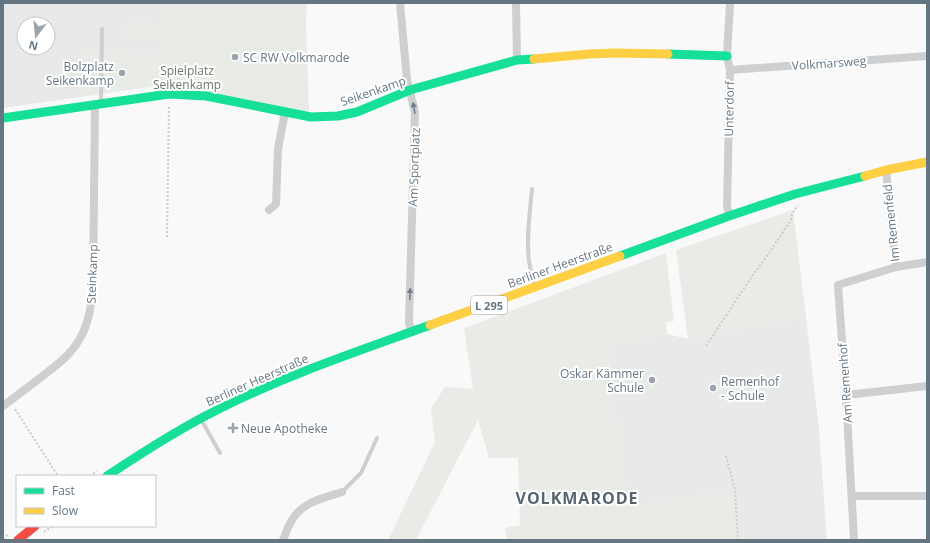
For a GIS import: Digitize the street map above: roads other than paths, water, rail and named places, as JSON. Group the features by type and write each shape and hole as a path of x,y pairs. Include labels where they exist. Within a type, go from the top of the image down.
{"main road":[{"name":"Seikenkamp","path":"3,118 170,94 206,96 311,117 338,116 357,112 410,90 517,60 615,53 727,56"},
{"name":"Berliner Heerstraße","path":"109,475 201,418 236,400 327,363 729,216 795,194 886,170 927,162"},
{"path":"18,540 34,527"}],"street":[{"name":"Am Sportplatz","path":"400,3 407,80 415,112 409,323 412,332"},
{"path":"516,3 517,60"},
{"name":"Unterdorf","path":"729,216 727,206 730,70 727,56 730,3"},
{"name":"Volkmarsweg","path":"730,70 927,56"},
{"name":"Steinkamp","path":"6,404 58,365 80,340 87,325 91,308 93,288 98,104"},
{"path":"269,210 276,204 278,149 285,112"},
{"name":"Im Remenfeld","path":"886,170 896,267 927,262"},
{"name":"Am Remenhof","path":"854,540 838,285 896,267"},
{"path":"846,395 927,386"},
{"path":"283,540 292,520 301,509 309,504 342,492"},
{"path":"852,496 927,496"}],"lane":[{"path":"98,104 102,29"},
{"path":"532,189 529,224 529,263 535,288"},
{"path":"201,418 220,453"},
{"path":"342,492 361,473 377,438"}],"place":[{"name":"SC RW Volkmarode","path":"235,57"},
{"name":"Bolzplatz Seikenkamp","path":"122,73"},
{"name":"Oskar Kämmer Schule","path":"652,380"},
{"name":"Remenhof - Schule","path":"713,388"},
{"name":"Neue Apotheke","path":"233,428"}],"district":[{"name":"VOLKMARODE","path":"577,498"}],"park label":[{"name":"Spielplatz Seikenkamp","path":"187,77"}]}
